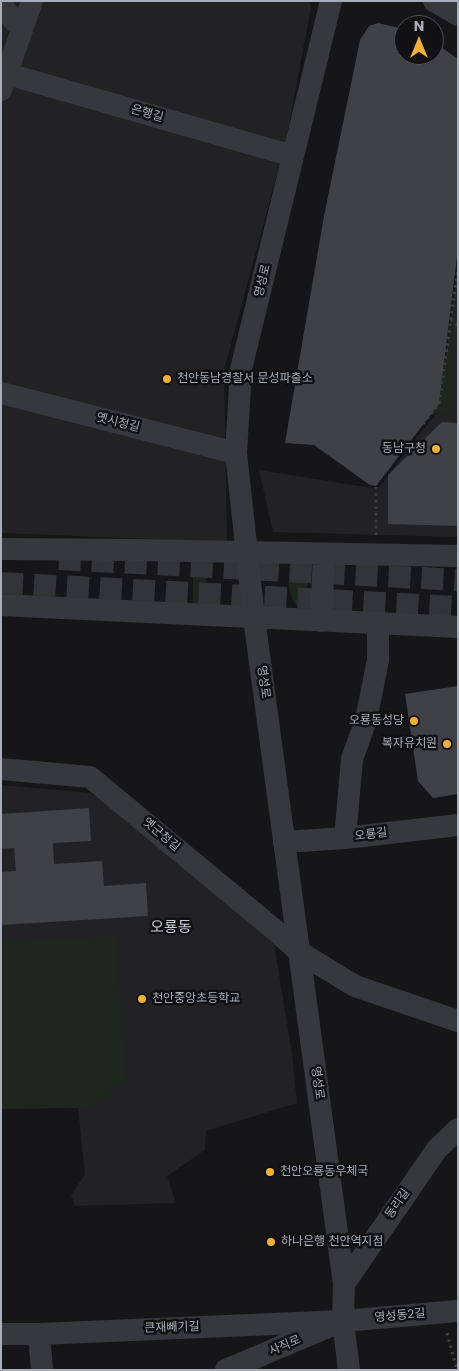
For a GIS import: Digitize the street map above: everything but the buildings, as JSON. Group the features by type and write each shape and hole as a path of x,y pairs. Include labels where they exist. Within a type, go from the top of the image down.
{"street":[{"path":"3,78 32,1"},
{"name":"영성로","path":"331,1 241,369 236,453 254,618 344,1284 343,1321 349,1370"},
{"path":"434,1 458,16"},
{"path":"1,5 22,30"},
{"name":"은행길","path":"3,78 294,156"},
{"name":"옛시청길","path":"1,394 236,453"},
{"path":"1,549 458,556"},
{"path":"321,621 324,554"},
{"path":"1,605 458,627"},
{"path":"345,838 352,759 366,720 378,660 378,623"},
{"name":"옛군청길","path":"1,769 90,777 299,952"},
{"name":"오룡길","path":"284,842 345,838 458,825"},
{"path":"299,952 355,986 458,1021"},
{"name":"동리길","path":"344,1284 436,1148 458,1129"},
{"name":"영성동2길","path":"343,1321 450,1312"},
{"name":"큰재빼기길","path":"1,1334 343,1321"},
{"name":"사직로","path":"226,1370 343,1321"},
{"path":"39,1334 42,1370"}],"path":[{"path":"423,424 439,404 458,268"},
{"path":"451,319 458,326"},
{"path":"376,486 376,554"},
{"path":"450,1312 457,1370"}],"shaded area":[{"path":"1,1 309,1 311,7 286,141 224,370 227,542 1,533"},
{"path":"458,268 458,415 432,413 439,404"},
{"path":"458,280 458,537 273,532 259,470 378,489 442,405"},
{"path":"193,558 198,563 205,577 206,591 200,604 193,608"},
{"path":"304,559 308,559 306,612 296,604 289,588 291,571"},
{"name":"천안중앙초등학교","path":"1,785 91,793 123,815 274,943 292,1054 297,1103 206,1131 205,1150 167,1176 176,1203 75,1206 71,1195 85,1174 78,1108 1,1109"},
{"path":"115,936 126,1079 92,1107 1,1109 1,943"}],"tunnel":[{"path":"59,559 458,580"},
{"path":"1,583 458,607"}],"place":[{"name":"천안동남경찰서 문성파출소","path":"167,379"},
{"name":"동남구청","path":"436,449"},
{"name":"오룡동성당","path":"414,721"},
{"name":"복자유치원","path":"447,744"},
{"name":"천안중앙초등학교","path":"142,999"},
{"name":"천안오룡동우체국","path":"270,1172"},
{"name":"하나은행 천안역지점","path":"271,1242"}],"district":[{"name":"오룡동","path":"171,928"}]}
